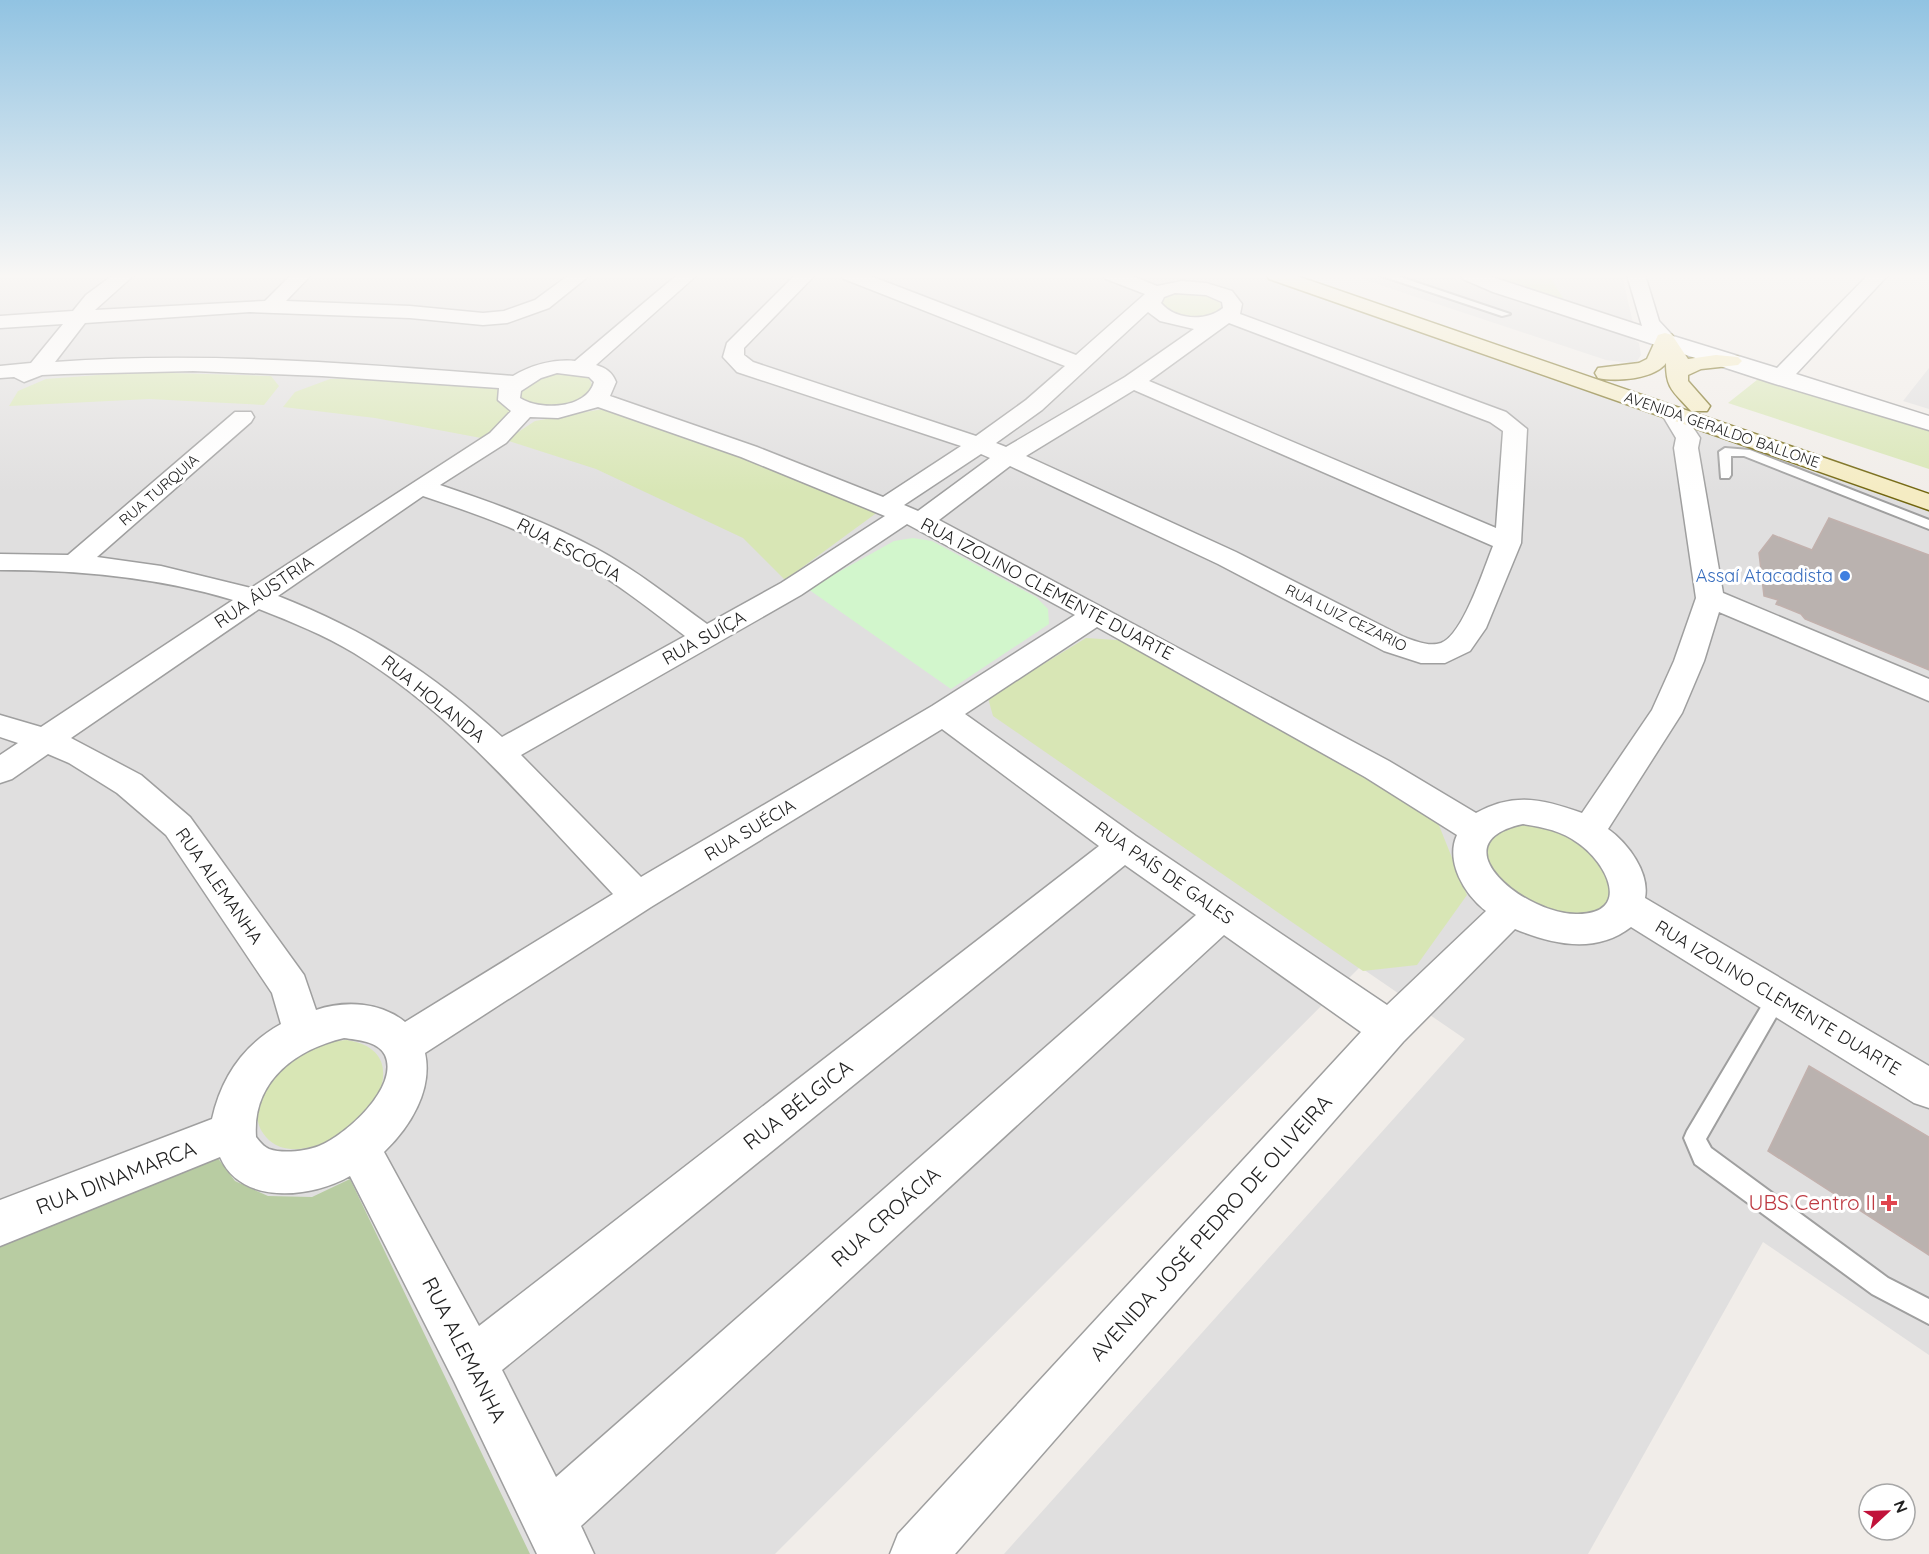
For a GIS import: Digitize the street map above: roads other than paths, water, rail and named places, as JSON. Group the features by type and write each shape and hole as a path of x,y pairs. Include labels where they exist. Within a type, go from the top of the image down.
{"street":[{"path":"1,381 25,348"},
{"path":"38,369 55,348"},
{"path":"581,367 604,348"},
{"name":"RUA LUIZ CEZARIO","path":"734,348 734,357 745,368 978,444 1068,482 1227,558 1394,644 1421,653 1445,653 1460,644 1472,628 1508,543 1515,429 1509,423 1307,348"},
{"path":"1037,348 1077,363"},
{"path":"904,513 978,444 1034,405 1095,348"},
{"path":"904,513 1007,458 1133,382 1182,348"},
{"name":"AVENIDA GERALDO BALLONE","path":"1484,348 1929,502"},
{"name":"AVENIDA GERALDO BALLONE","path":"1528,348 1929,485"},
{"path":"1606,374 1644,369 1656,363 1662,348"},
{"path":"1671,348 1677,356 1676,375 1680,387 1699,405"},
{"path":"1689,348 1780,378 1929,423"},
{"path":"1780,378 1810,348"},
{"path":"1676,375 1682,368 1689,365 1731,362"},
{"path":"1,381 38,369 197,364 309,368 515,383 545,369 581,367 601,376 604,383 603,391 595,398 569,409 546,412 525,410 509,400 508,393 515,383"},
{"path":"1133,382 1508,543"},
{"name":"RUA IZOLINO CLEMENTE DUARTE","path":"595,398 749,452 904,513 1097,614 1377,769 1476,830"},
{"name":"RUA ÁUSTRIA","path":"0,771 420,487 498,438 525,410"},
{"path":"1588,832 1666,713 1689,661 1710,598 1686,448 1688,438 1672,413"},
{"name":"RUA TURQUIA","path":"74,564 243,417"},
{"path":"1688,438 1724,431"},
{"name":"RUA ESCÓCIA","path":"420,487 477,506 549,536 610,568 705,637"},
{"name":"RUA SUÍÇA","path":"498,754 791,589 904,513"},
{"name":"RUA HOLANDA","path":"0,562 74,564 142,571 255,598 320,623 373,651 446,706 498,754 638,897"},
{"path":"1710,598 1929,691"},
{"name":"RUA SUÉCIA","path":"403,1045 638,897 943,714 1097,614"},
{"name":"RUA PAÍS DE GALES","path":"943,714 1124,846 1389,1029"},
{"name":"RUA ALEMANHA","path":"0,726 45,740 80,755 129,784 178,826 290,987 303,1032"},
{"path":"1523,811 1567,821 1588,832 1609,849 1623,868 1630,888 1627,906 1617,919 1601,927 1581,930 1557,928 1533,922 1511,910 1492,895 1478,877 1470,860 1470,844 1476,830 1488,819 1504,813 1523,811"},
{"name":"RUA BÉLGICA","path":"472,1363 1124,846"},
{"name":"RUA IZOLINO CLEMENTE DUARTE","path":"1627,906 1929,1089"},
{"name":"AVENIDA JOSÉ PEDRO DE OLIVEIRA","path":"918,1554 1389,1029 1511,910"},
{"name":"RUA CROÁCIA","path":"557,1536 1223,915"},
{"path":"345,1020 363,1020 380,1025 394,1033 403,1045 409,1063 406,1085 397,1107 381,1129 358,1149 317,1169 296,1173 276,1173 259,1168 246,1160 236,1147 232,1132 233,1110 258,1066 280,1046 303,1032 345,1020"},
{"name":"RUA DINAMARCA","path":"0,1223 232,1132"},
{"name":"RUA ALEMANHA","path":"358,1149 472,1363 557,1536"}],"lane":[{"path":"1725,475 1725,452 1746,453 1929,525"},
{"path":"1778,998 1695,1138 1703,1155 1880,1286 1929,1312"}],"place":[{"name":"Assaí Atacadista","path":"1845,576"},
{"name":"UBS Centro II","path":"1889,1203"}]}
